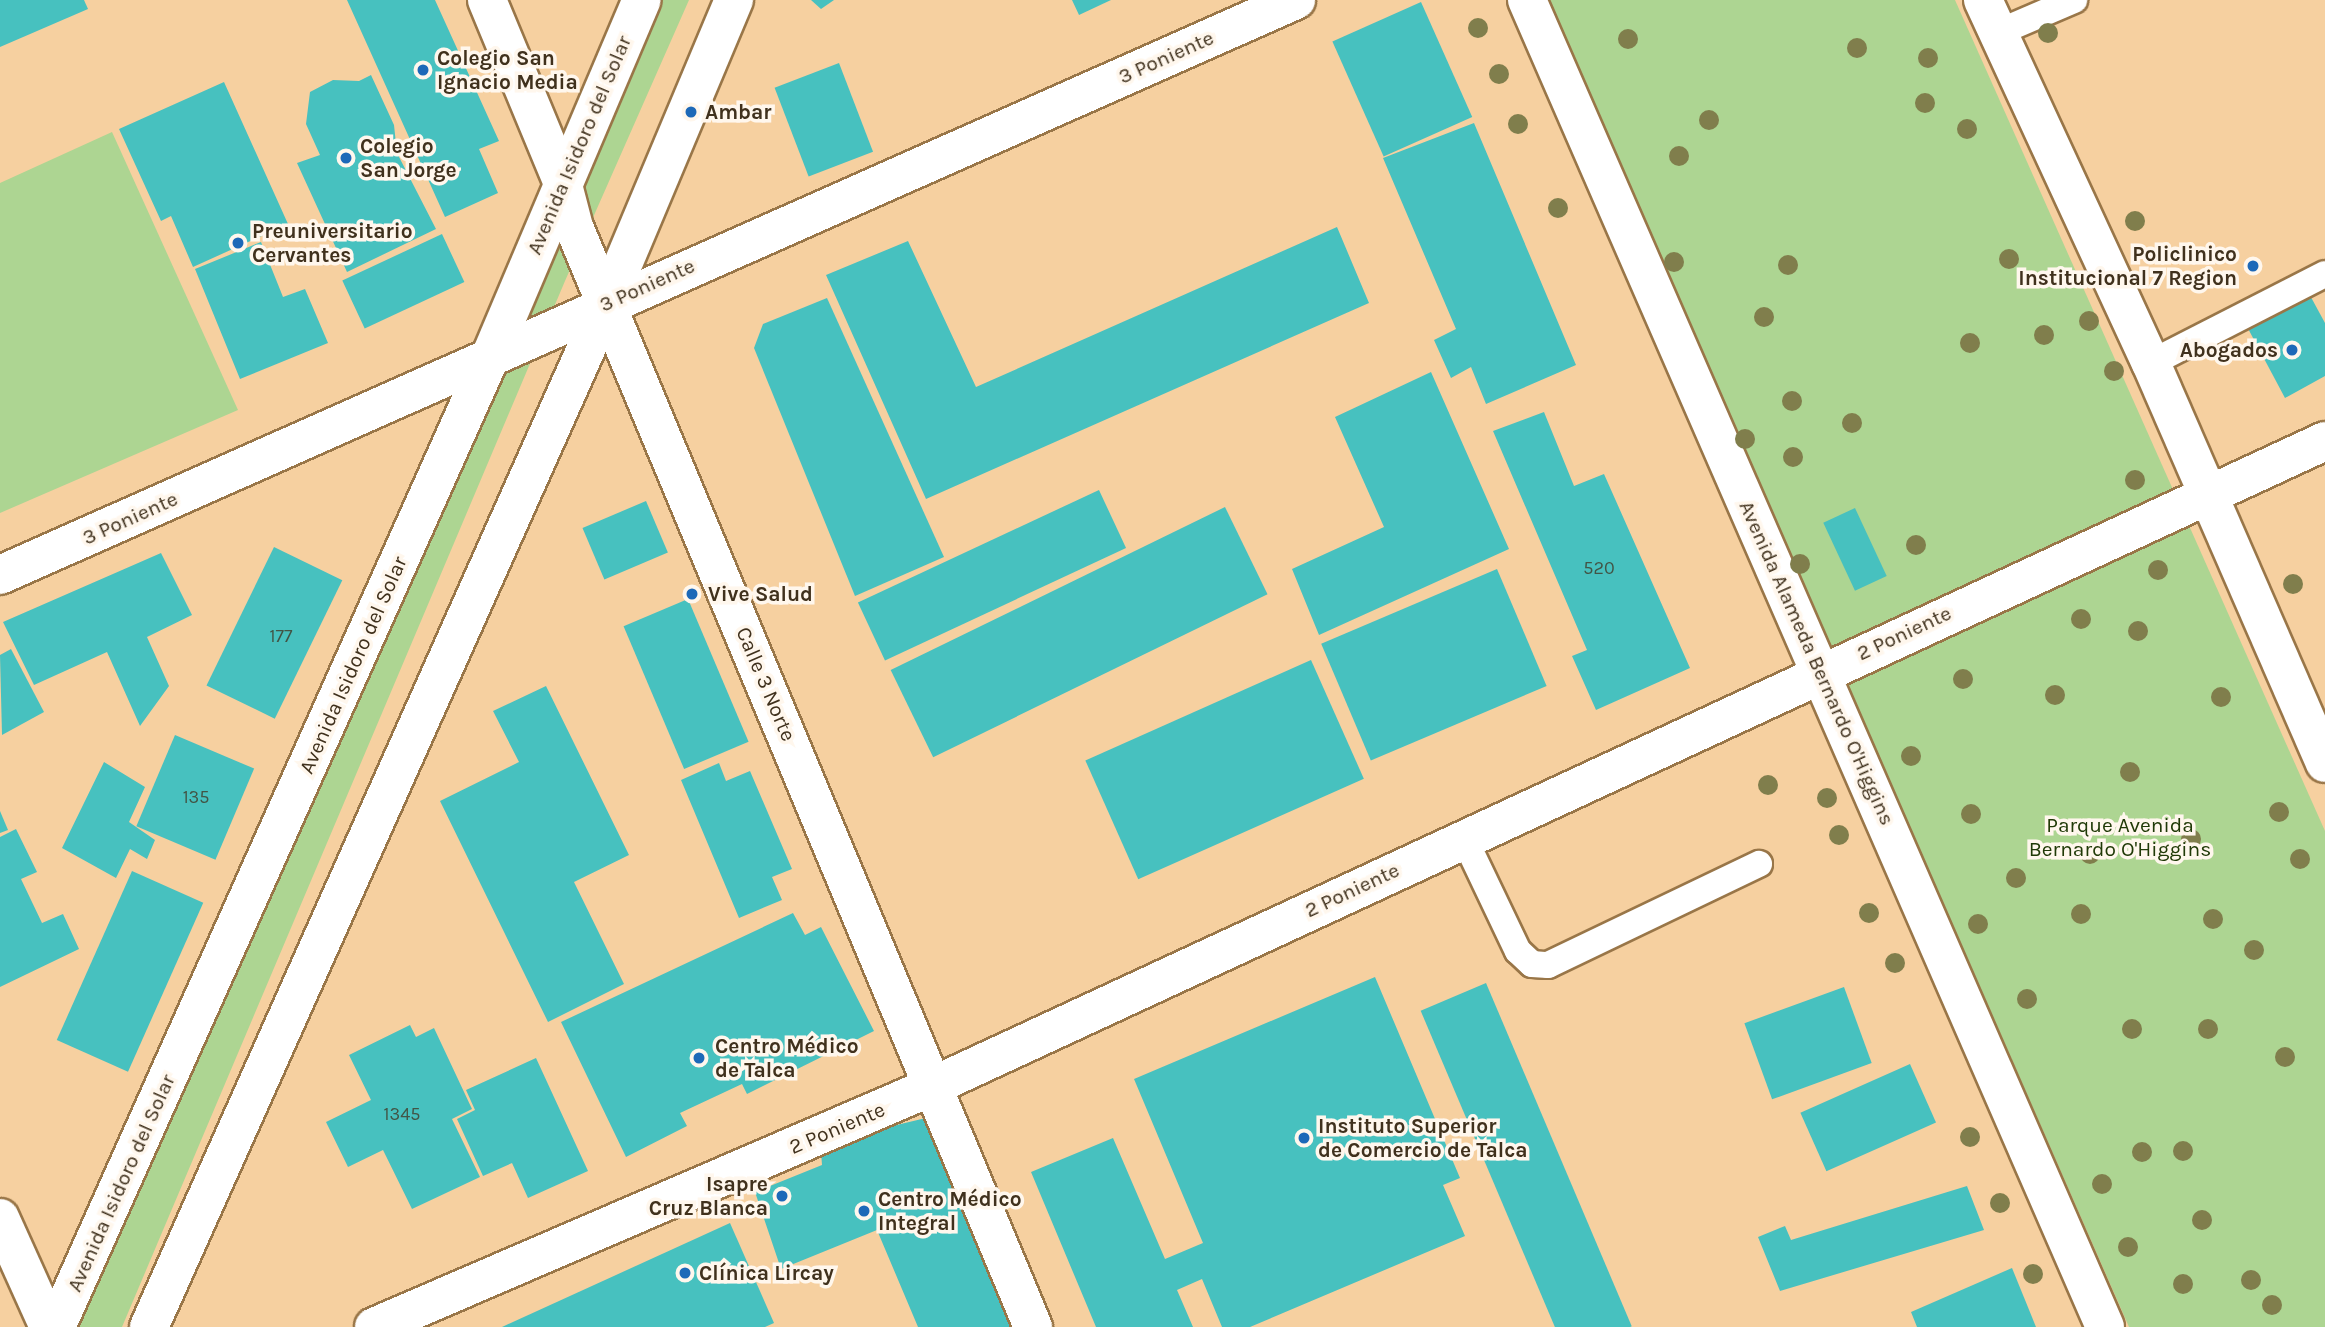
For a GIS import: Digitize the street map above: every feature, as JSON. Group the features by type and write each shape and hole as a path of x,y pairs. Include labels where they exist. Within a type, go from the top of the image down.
{"main road":[{"name":"Calle 3 Norte","path":"487,0 562,181 573,227 607,302 1033,1327"},
{"name":"Avenida Isidoro del Solar","path":"56,1327 488,362 562,181 642,0"},
{"path":"149,1327 607,302 734,0"},
{"name":"3 Poniente","path":"0,575 488,362 607,302 1296,0"},
{"name":"Avenida Alameda Bernardo O'Higgins","path":"1527,0 2105,1327"},
{"path":"1990,16 2151,363 2325,763"},
{"name":"2 Poniente","path":"374,1327 933,1086 1821,672 2325,441"},
{"path":"0,1218 49,1327"}],"lane":[{"path":"1990,16 2074,0"},
{"path":"2151,363 2325,274"},
{"path":"1464,838 1518,951 1532,964 1548,965 1759,864"}],"green space":[{"path":"656,0 689,0 565,281 122,1327 76,1327"},
{"name":"Parque Avenida Bernardo O'Higgins","path":"1547,0 1955,0 2325,831 2325,1327 2129,1327"},
{"path":"112,132 238,410 0,513 0,183"}],"building":[{"path":"0,0 84,0 88,9 0,47"},
{"name":"Colegio San Ignacio Media","path":"347,0 435,0 499,141 479,149 498,193 445,217"},
{"path":"811,0 834,0 821,9"},
{"path":"1072,0 1111,0 1079,15"},
{"path":"1421,2 1472,117 1384,157 1332,41"},
{"path":"839,63 873,152 809,176 775,88"},
{"path":"371,75 394,125 397,153 436,229 347,272 297,163 320,155 306,124 310,92 333,80 359,81"},
{"path":"224,82 288,224 193,267 171,216 161,221 119,129"},
{"path":"1474,123 1576,365 1486,404 1471,367 1451,378 1434,340 1456,329 1383,158"},
{"path":"1337,227 1369,303 926,499 826,275 908,241 976,387"},
{"path":"442,234 464,282 365,329 342,280"},
{"path":"261,242 283,297 305,289 328,343 240,379 195,269"},
{"name":"Abogados","path":"2306,288 2325,323 2325,376 2285,398 2244,321"},
{"path":"827,298 944,557 855,596 754,348 763,324"},
{"path":"1431,372 1509,549 1319,635 1292,569 1384,527 1335,417"},
{"path":"1544,412 1574,486 1604,474 1690,668 1596,710 1572,656 1587,650 1493,431"},
{"path":"1099,490 1126,548 885,660 858,602"},
{"path":"646,501 668,553 604,580 582,528"},
{"path":"1225,507 1268,594 933,757 891,670"},
{"path":"1855,508 1887,576 1855,591 1823,523"},
{"path":"274,547 342,580 275,719 206,685"},
{"path":"161,553 192,615 147,637 169,686 140,726 107,652 34,685 3,622"},
{"path":"1497,569 1547,686 1371,761 1321,644"},
{"path":"688,599 749,742 684,769 624,626"},
{"path":"11,649 44,712 2,735 0,655"},
{"path":"1311,660 1364,779 1138,879 1085,760"},
{"path":"546,686 629,855 574,882 624,984 548,1022 440,801 519,762 493,711"},
{"path":"175,735 254,769 215,860 136,826"},
{"path":"104,762 145,787 129,822 155,840 147,859 130,849 116,878 62,848"},
{"path":"719,763 726,781 750,771 792,869 772,877 782,900 739,918 681,780"},
{"path":"0,811 8,830 0,833"},
{"path":"16,829 37,872 21,879 42,923 63,914 79,949 0,987 0,837"},
{"path":"132,871 203,903 128,1072 57,1040"},
{"name":"Centro Médico de Talca","path":"793,913 805,935 821,927 874,1031 747,1094 742,1084 680,1113 687,1126 626,1157 561,1022"},
{"path":"1375,977 1460,1178 1443,1185 1465,1236 1250,1327 1222,1327 1202,1279 1177,1290 1193,1327 1096,1327 1031,1172 1113,1138 1165,1259 1203,1243 1134,1079"},
{"path":"1486,983 1632,1326 1555,1327 1421,1011"},
{"path":"1844,987 1872,1063 1772,1099 1744,1023"},
{"path":"410,1025 416,1037 434,1028 472,1109 452,1119 480,1177 412,1209 383,1150 348,1167 326,1122 371,1100 349,1055"},
{"path":"536,1058 588,1171 528,1198 512,1163 483,1176 457,1119 475,1110 466,1090"},
{"path":"1910,1064 1936,1122 1826,1171 1800,1113"},
{"name":"Centro Médico Integral","path":"930,1117 1012,1327 918,1327 877,1230 781,1269 755,1192 822,1165 821,1151 880,1129"},
{"path":"1967,1186 1984,1230 1780,1291 1758,1237 1785,1226 1791,1240"},
{"name":"Clínica Lircay","path":"730,1223 774,1323 765,1327 502,1327"},
{"path":"2012,1268 2036,1327 1917,1327 1911,1312"}],"place":[{"name":"Colegio San Ignacio Media","path":"423,70"},
{"name":"Ambar","path":"691,112"},
{"name":"Colegio San Jorge","path":"346,158"},
{"name":"Preuniversitario Cervantes","path":"238,243"},
{"name":"Policlinico Institucional 7 Region","path":"2253,266"},
{"name":"Abogados","path":"2292,350"},
{"name":"Vive Salud","path":"692,594"},
{"name":"Centro Médico de Talca","path":"699,1058"},
{"name":"Instituto Superior de Comercio de Talca","path":"1304,1138"},
{"name":"Isapre Cruz Blanca","path":"782,1196"},
{"name":"Centro Médico Integral","path":"864,1211"},
{"name":"Clínica Lircay","path":"685,1273"}]}
